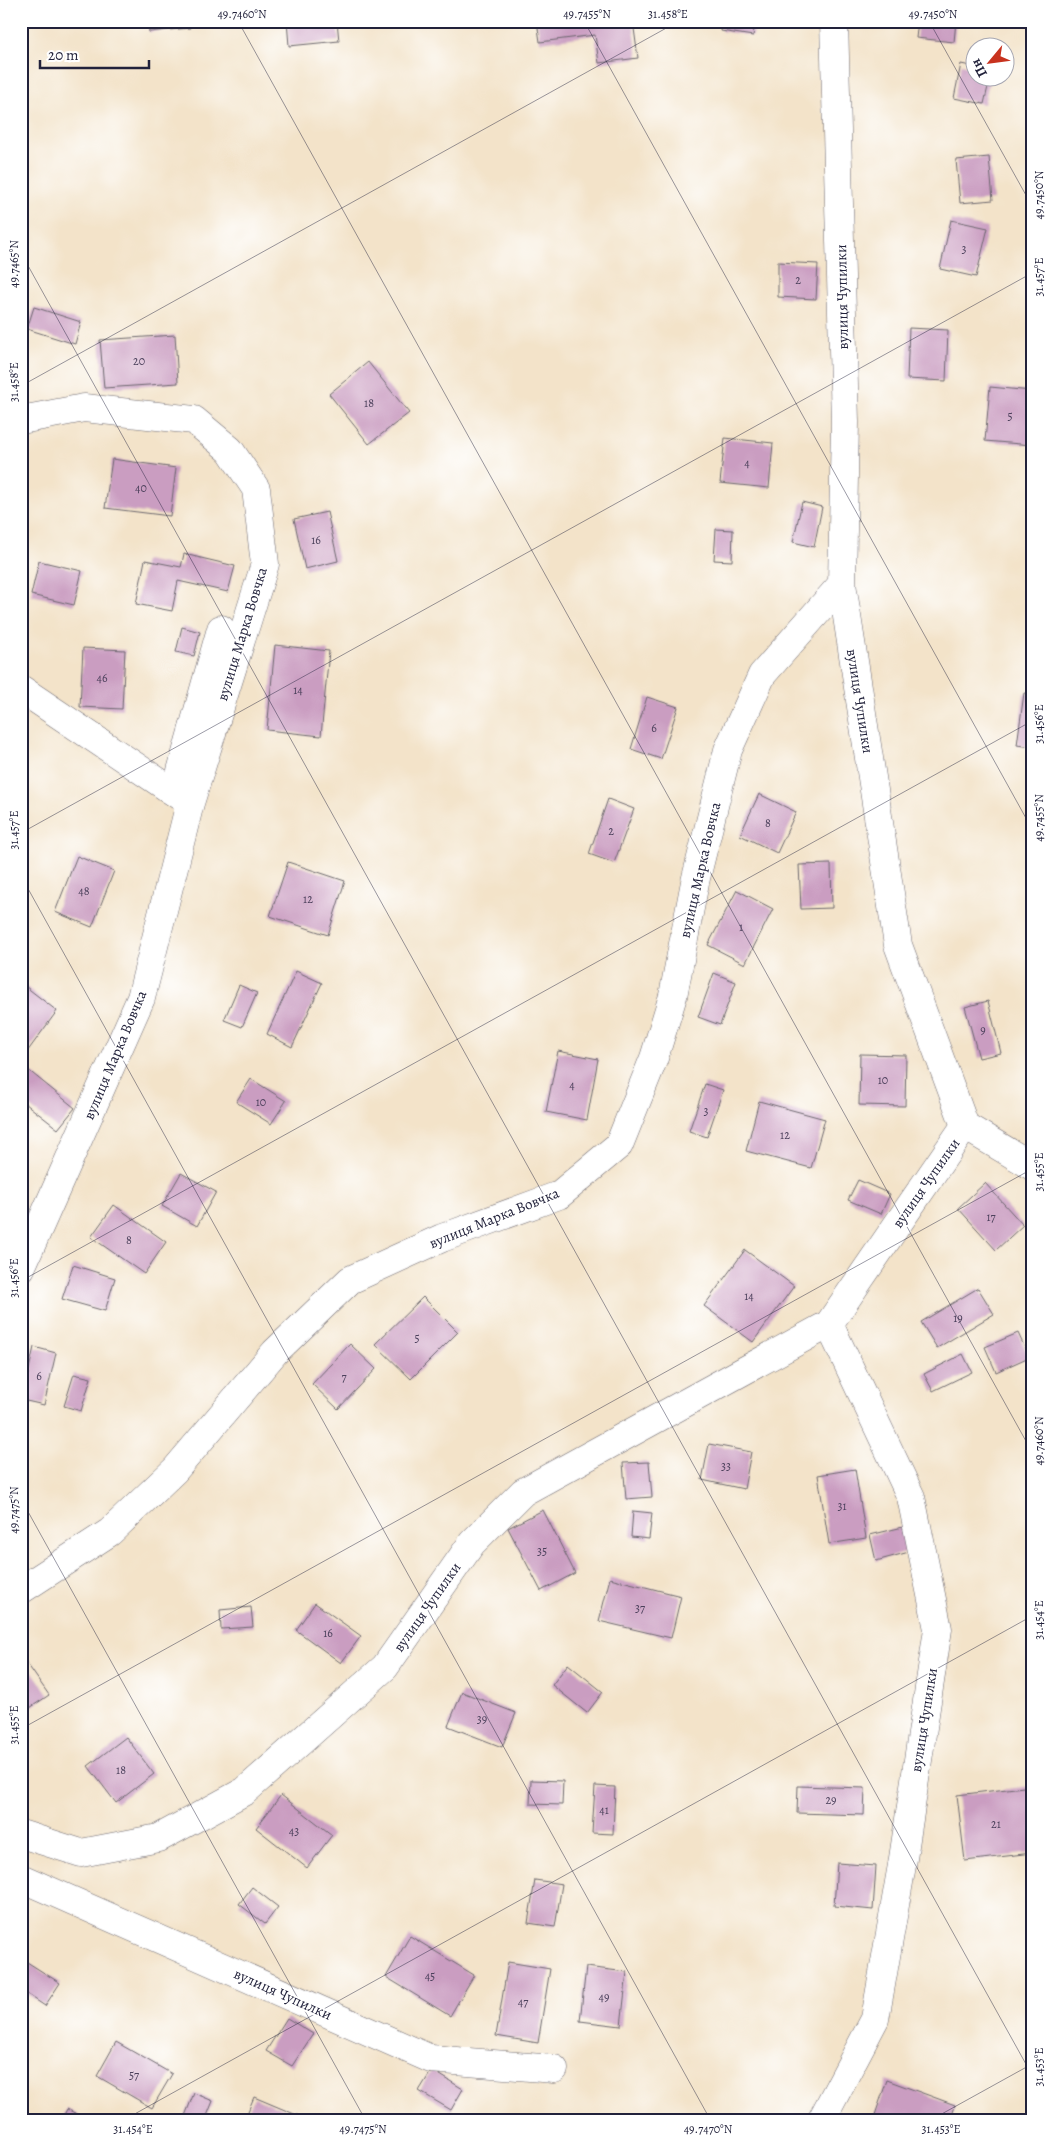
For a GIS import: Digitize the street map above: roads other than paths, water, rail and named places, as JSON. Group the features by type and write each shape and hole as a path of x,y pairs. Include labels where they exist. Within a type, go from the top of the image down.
{"street":[{"name":"вулиця Чупилки","path":"21,1834 81,1853 159,1838 246,1791 385,1667 472,1543 522,1492 828,1324 965,1126 898,945 842,584 845,422 834,21"},
{"name":"вулиця Марка Вовчка","path":"21,420 84,408 194,420 230,450 256,489 265,564 190,803 141,998 21,1268"},
{"name":"вулиця Марка Вовчка","path":"21,1590 110,1532 175,1470 275,1352 350,1280 442,1238 559,1195 620,1145 654,1058 673,996 695,882 728,750 762,675 842,584"},
{"name":"вулиця Марка Вовчка","path":"190,803 181,771 221,629"},
{"path":"21,689 190,803"},
{"path":"965,1126 1032,1166"},
{"name":"вулиця Чупилки","path":"821,2121 875,2019 902,1865 938,1629 911,1497 828,1324"},
{"name":"вулиця Чупилки","path":"21,1878 431,2059 554,2069"}]}
